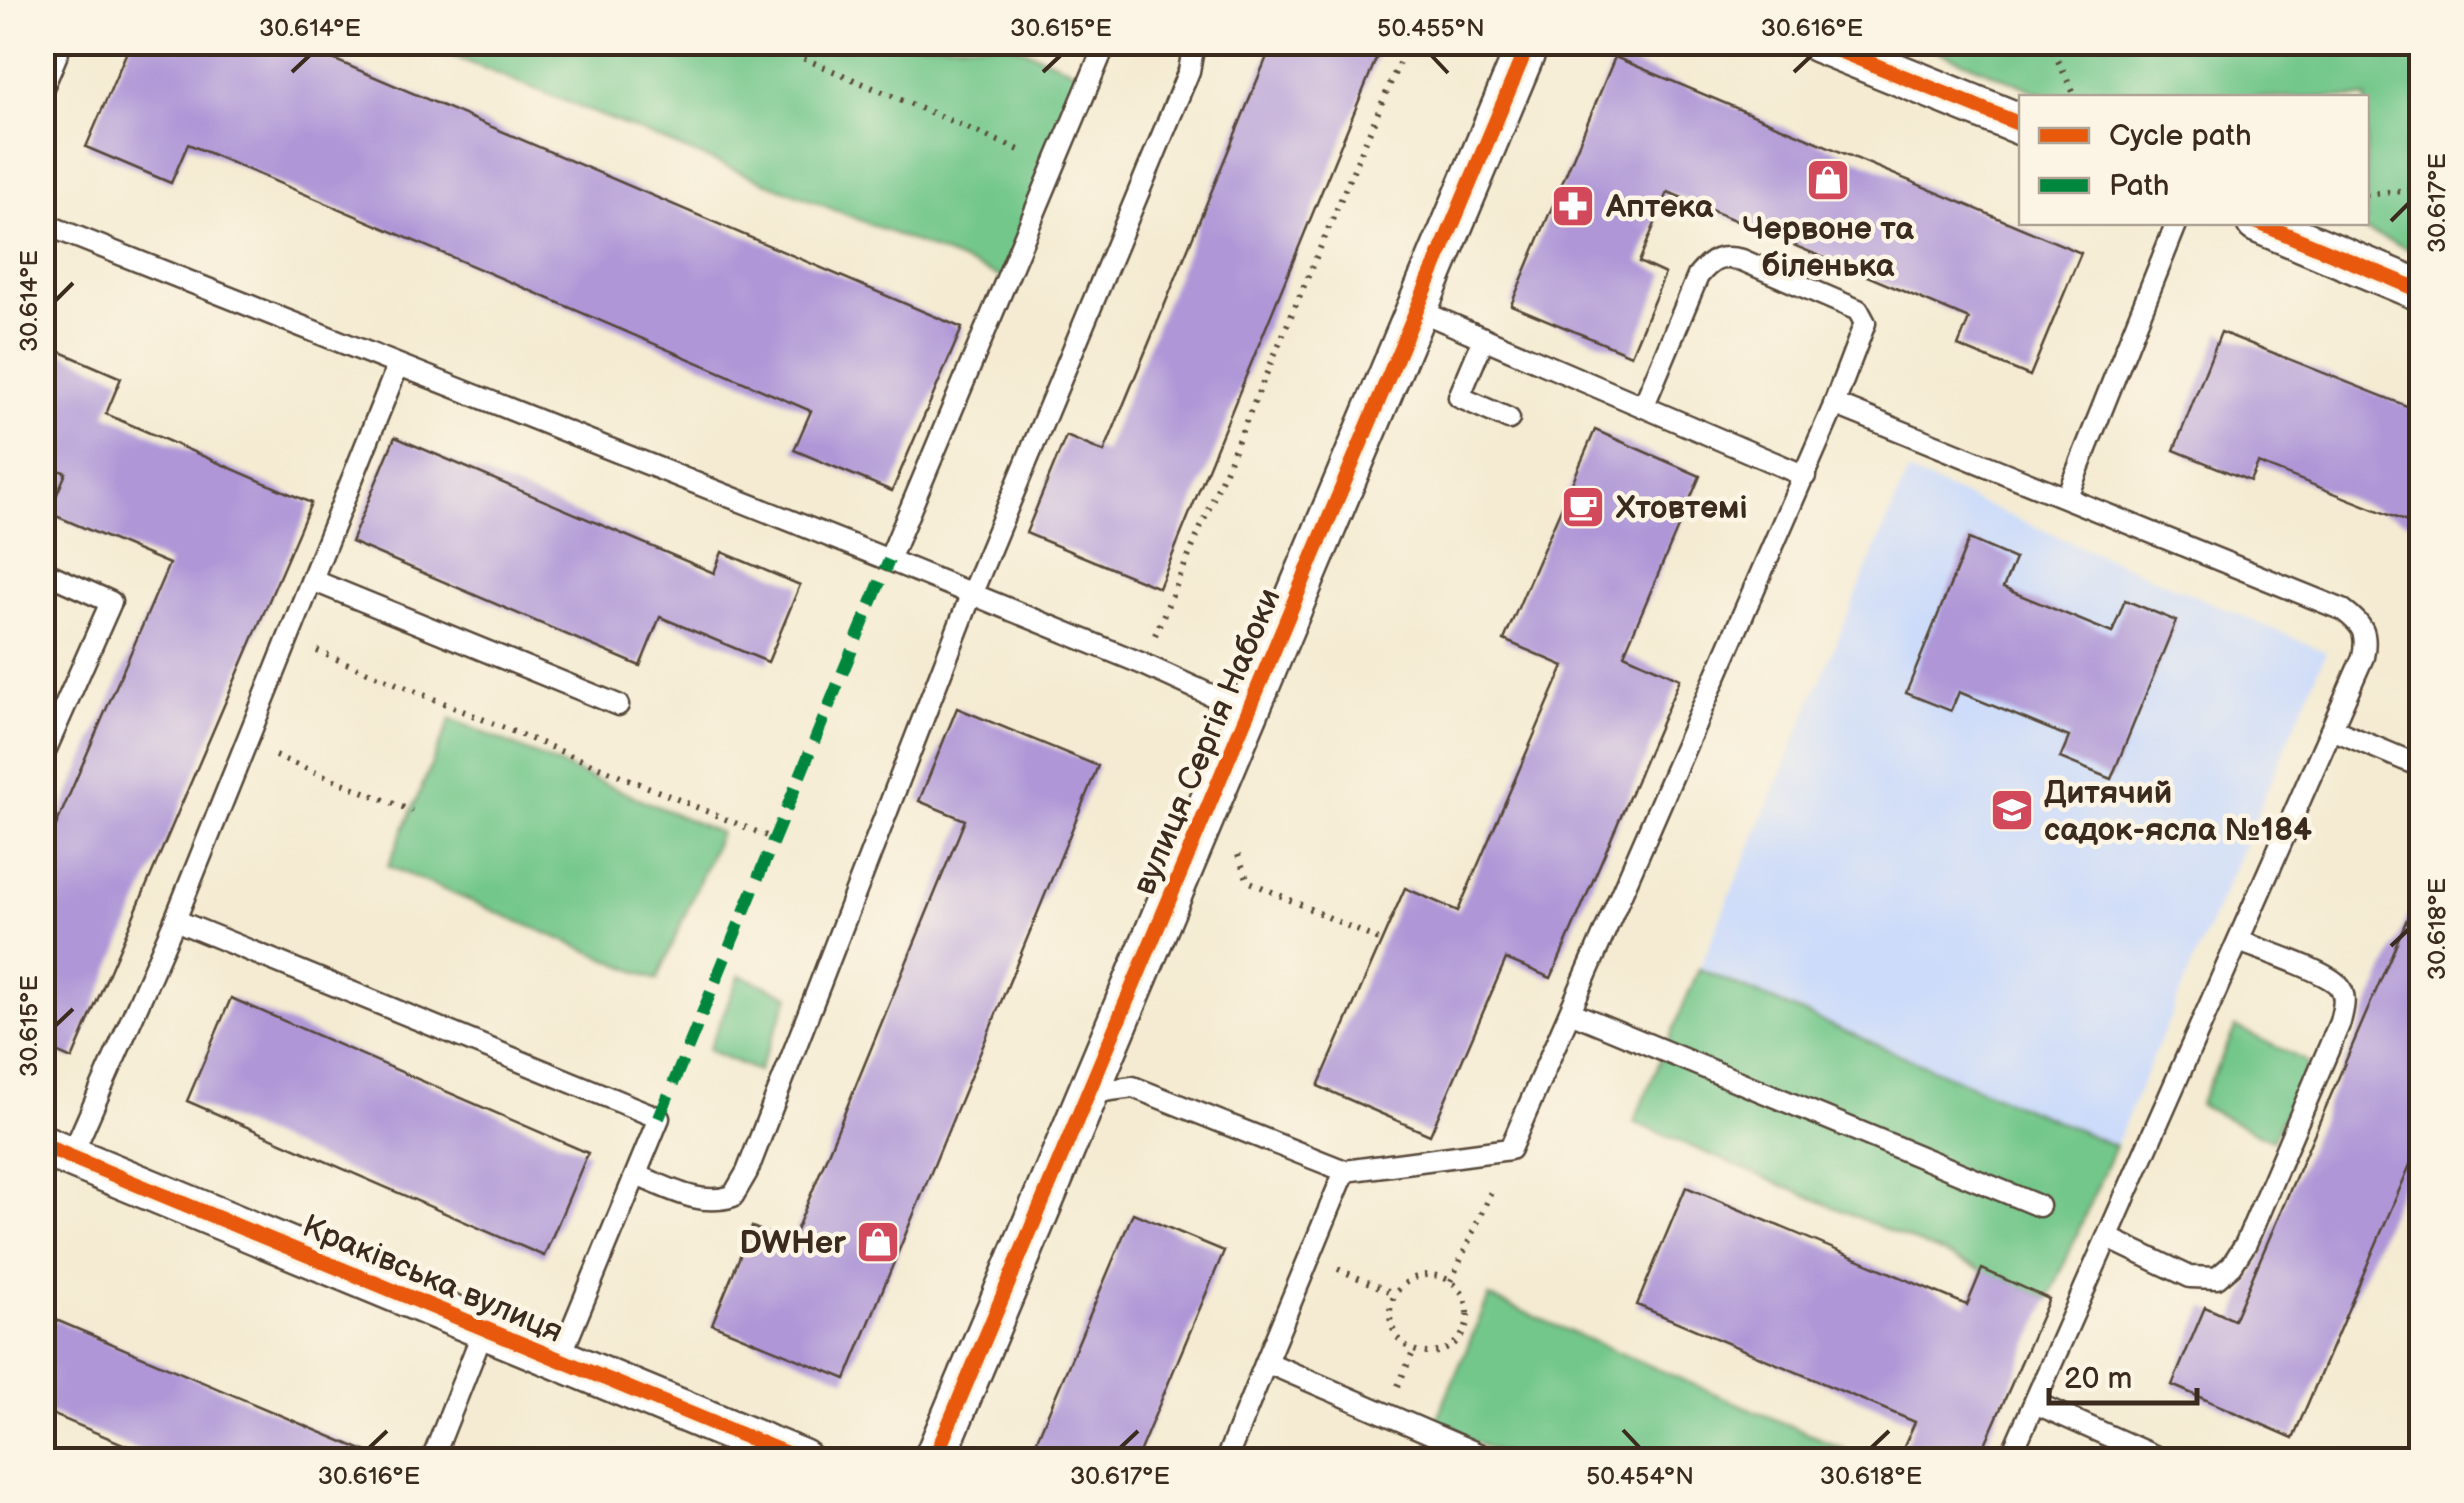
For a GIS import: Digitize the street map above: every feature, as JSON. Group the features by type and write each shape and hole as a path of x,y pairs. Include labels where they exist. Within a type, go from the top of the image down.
{"street":[{"name":"вулиця Сергія Набоки","path":"934,1460 1529,42"},
{"path":"1818,42 2019,124"},
{"path":"2264,225 2422,291"},
{"name":"Краківська вулиця","path":"57,1151 802,1460"}],"lane":[{"path":"42,90 62,42"},
{"path":"889,560 1106,42"},
{"path":"636,1176 697,1200 714,1202 733,1196 746,1172 970,594 1189,71 1192,55 1186,42"},
{"path":"42,224 889,560 1143,664 1248,712"},
{"path":"2067,496 2176,225"},
{"path":"1088,1092 1133,1088 1344,1171 1510,1149 1804,476 1865,323 1858,310 1742,260 1722,256 1698,276 1644,405"},
{"path":"1418,310 1804,476"},
{"path":"1484,338 1459,396 1510,418"},
{"path":"57,1151 175,920 398,365"},
{"path":"1835,403 2344,610 2360,622 2367,637 2364,657 2008,1460"},
{"path":"42,571 111,602 42,758"},
{"path":"312,580 618,704"},
{"path":"2332,729 2422,767"},
{"path":"175,920 658,1118 559,1360"},
{"path":"2108,1238 2190,1277 2217,1278 2232,1265 2246,1243 2345,1002 2338,985 2322,975 2239,941"},
{"path":"1570,1012 2039,1206"},
{"path":"1226,1460 1344,1171"},
{"path":"432,1460 484,1329"},
{"path":"1266,1362 1492,1460"},
{"path":"2035,1403 2153,1458"}],"path":[{"path":"765,42 1025,152"},
{"path":"1143,664 1408,42"},
{"path":"2048,42 2074,95"},
{"path":"2369,195 2422,189"},
{"path":"288,639 774,839"},
{"path":"246,744 412,811"},
{"path":"1234,845 1248,881 1382,941"},
{"path":"1451,1282 1510,1149"},
{"path":"1309,1257 1395,1294"},
{"path":"1431,1274 1451,1282 1464,1294 1469,1321 1455,1344 1441,1352 1414,1350 1395,1334 1390,1321 1395,1294 1404,1283 1418,1276 1431,1274"}],"shaded area":[{"name":"Дитячий садок-ясла №184","path":"1908,472 2326,652 2115,1146 1699,969"}],"green space":[{"path":"421,43 1008,43 1092,77 1008,280"},
{"path":"1919,43 2421,43 2421,254 2352,225 2369,225 2369,95 2045,95"},
{"path":"451,719 720,833 657,980 388,866"},
{"path":"1699,969 2115,1146 2049,1299 1634,1122"},
{"path":"740,975 790,996 758,1071 708,1050"},
{"path":"2236,1027 2309,1063 2272,1140 2199,1105"},
{"path":"1489,1297 1844,1449 1839,1460 1516,1460 1434,1425"}],"building":[{"path":"131,42 293,42 962,328 892,491 794,450 811,411 188,144 171,183 86,147"},
{"path":"1273,42 1383,42 1159,588 1026,533 1066,436 1104,452"},
{"path":"1615,57 2081,253 2030,376 1958,346 1969,319 1668,192 1639,262 1665,274 1631,355 1511,305"},
{"path":"2221,332 2422,412 2422,528 2258,463 2250,481 2174,450"},
{"path":"54,349 121,378 106,414 311,503 72,1059 42,1046 42,858 169,564 49,513 66,473 42,463 42,377"},
{"path":"1595,430 1700,476 1624,654 1680,679 1551,978 1506,959 1430,1135 1318,1086 1405,888 1458,911 1564,666 1504,640"},
{"path":"395,437 714,573 722,552 800,585 768,662 660,617 640,666 351,542"},
{"path":"1969,539 2015,559 2003,588 2112,633 2125,600 2176,621 2111,779 2060,758 2069,737 1959,692 1951,711 1906,693"},
{"path":"957,708 1098,766 846,1379 712,1324 752,1227 791,1243 965,820 919,801"},
{"path":"2422,884 2422,1137 2293,1438 2172,1385 2205,1307 2234,1320"},
{"path":"231,998 588,1153 544,1256 187,1101"},
{"path":"1686,1187 1967,1305 1982,1269 2049,1299 1978,1460 1898,1460 1915,1422 1637,1305"},
{"path":"1133,1213 1224,1251 1136,1460 1060,1460 1033,1449"},
{"path":"42,1314 386,1460 161,1460 42,1410"}],"marked path":[{"path":"659,1118 889,560"}],"cycle path":[{"path":"934,1460 1529,42"},
{"path":"1818,42 2019,124"},
{"path":"2264,225 2422,291"},
{"path":"42,1145 802,1460"}],"place":[{"name":"Червоне та біленька","path":"1828,180"},
{"name":"Аптека","path":"1573,206"},
{"name":"Хтовтемі","path":"1583,507"},
{"name":"Дитячий садок-ясла №184","path":"2012,810"},
{"name":"DWHer","path":"878,1242"}]}
